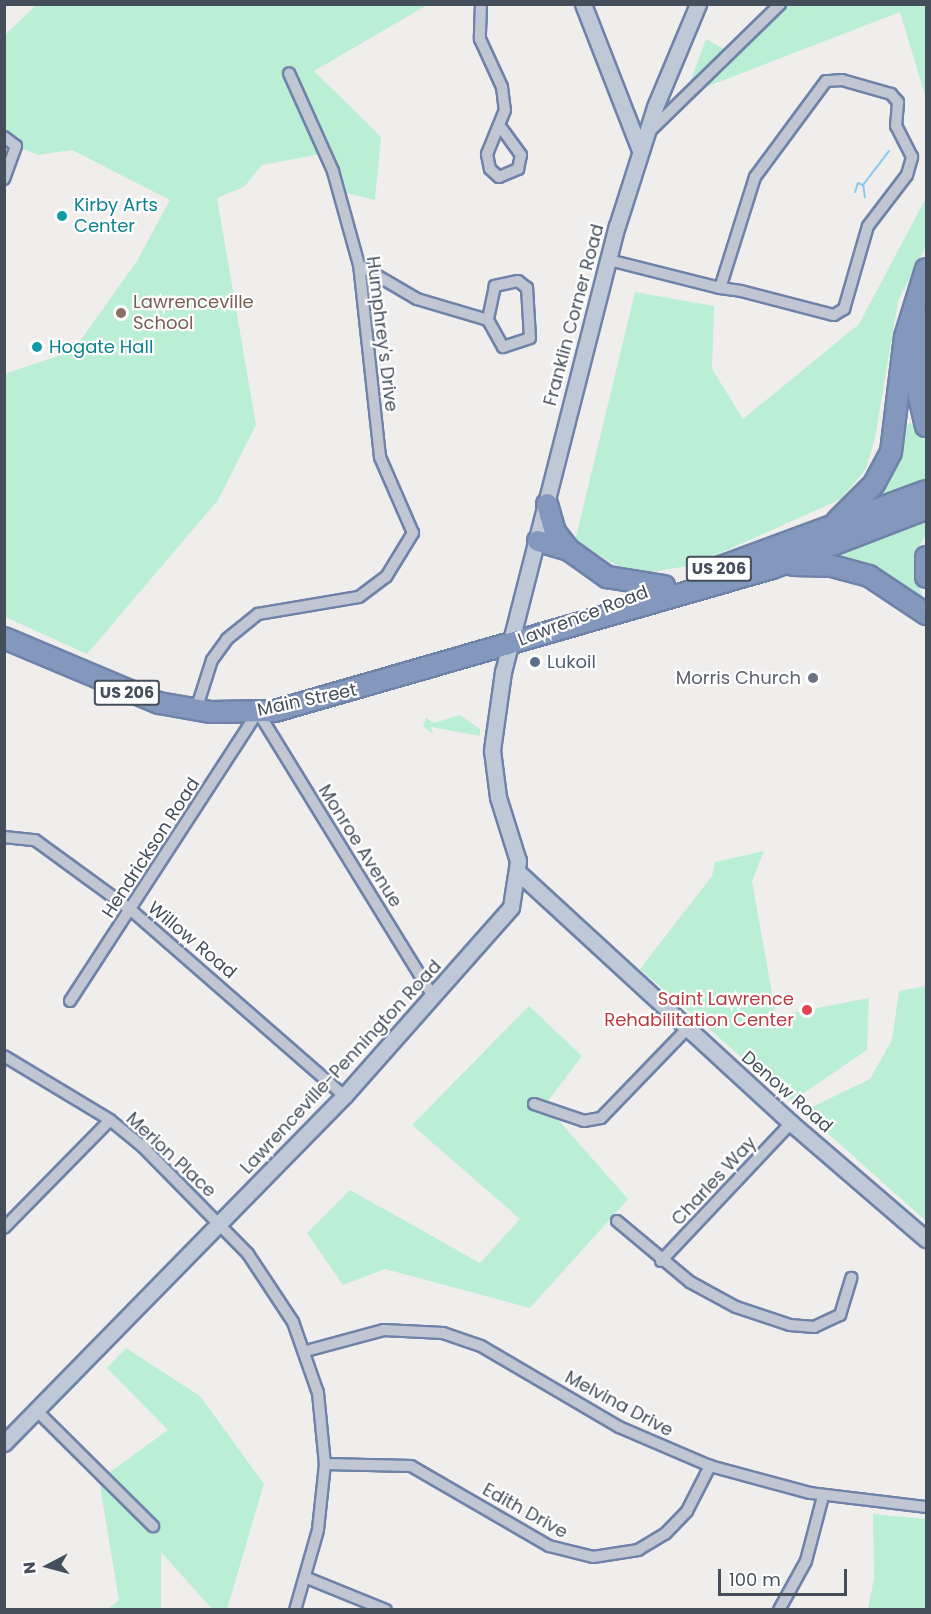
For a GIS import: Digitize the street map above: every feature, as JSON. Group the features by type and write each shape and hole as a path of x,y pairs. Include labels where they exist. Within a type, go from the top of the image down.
{"highway":[{"path":"771,561 836,522 863,498 884,468 899,417 910,312 927,269"},
{"path":"927,320 918,392 927,426"},
{"name":"Lawrence Road","path":"510,643 664,586 771,561 927,491"},
{"path":"547,504 555,532 569,550 607,576 664,586"},
{"name":"Lawrence Road","path":"510,643 927,509"},
{"path":"538,541 569,550"},
{"path":"927,557 927,576"},
{"path":"771,561 852,570 888,585 927,614"},
{"name":"Main Street","path":"4,638 133,695 196,710 258,712 341,695 510,643"}],"street":[{"path":"481,4 480,39 502,87 500,126"},
{"path":"583,4 643,143 780,4"},
{"name":"Franklin Corner Road","path":"510,643 609,260 643,143 698,4"},
{"name":"Humphrey's Drive","path":"196,710 212,660 227,639 258,614 359,597 386,577 413,533 380,457 359,265 333,171 289,73"},
{"path":"609,260 720,288 834,315 844,309 868,226 907,175 912,157 896,126 898,102 891,93 842,80 826,81 755,177 720,288"},
{"path":"4,137 16,146 4,179"},
{"path":"359,265 417,299 488,320 503,347 530,338 527,288 518,281 495,286 488,320"},
{"path":"510,643 492,750 519,873"},
{"name":"Hendrickson Road","path":"70,1001 258,712"},
{"name":"Monroe Avenue","path":"258,712 433,997"},
{"name":"Willow Road","path":"4,837 35,840 131,910 344,1096"},
{"name":"Lawrenceville-Pennington Road","path":"4,1443 221,1225 344,1096 504,917 519,873"},
{"name":"Denow Road","path":"519,873 791,1123 927,1239"},
{"path":"534,1104 584,1121 601,1118 687,1029"},
{"name":"Merion Place","path":"4,1056 110,1120 221,1225 265,1275 306,1351 322,1415 325,1464 306,1578 295,1610"},
{"path":"4,1228 110,1120"},
{"name":"Charles Way","path":"661,1261 791,1123"},
{"path":"616,1221 661,1261 725,1302 804,1327 840,1315 851,1278"},
{"name":"Melvina Drive","path":"306,1351 384,1330 462,1338 619,1426 710,1466 823,1496 927,1506"},
{"path":"36,1410 153,1526"},
{"name":"Edith Drive","path":"325,1464 411,1466 549,1546 593,1557 638,1550 665,1534 687,1511 710,1466"},
{"path":"778,1610 806,1561 823,1496"},
{"path":"306,1578 386,1610"}],"green space":[{"name":"Lawrenceville School","path":"36,5 427,5 314,71 381,137 375,200 346,193 326,153 262,165 244,187 217,198 256,425 218,500 87,654 5,617 4,374 73,351 137,261 170,200 72,150 38,155 16,146 5,131 5,35"},
{"path":"782,5 926,5 926,99 900,12 685,95 706,39 733,54"},
{"path":"926,198 926,246 898,301 875,438 866,469 841,499 694,565 633,575 575,541 635,292 714,306 712,369 743,419 859,324"},
{"path":"910,422 926,442 926,485 862,510 890,478 902,432"},
{"path":"926,518 926,535 918,548 918,584 926,607 827,558"},
{"path":"460,715 480,729 480,736 431,727 433,734 423,726 426,718 434,723"},
{"path":"764,851 752,881 776,1016 869,998 867,1050 792,1101 640,969 712,876 715,862"},
{"path":"926,986 926,1221 814,1121 810,1108 870,1079 892,1040 899,991"},
{"path":"529,1006 582,1056 545,1105 628,1199 530,1308 385,1269 343,1285 307,1233 350,1190 480,1263 520,1219 412,1125"},
{"path":"126,1348 200,1396 264,1484 227,1609 212,1609 161,1552 161,1609 108,1609 119,1600 99,1480 168,1430 107,1368"},
{"path":"873,1514 926,1519 926,1609 868,1609 874,1578"}],"waterway":[{"path":"865,197 863,185 889,151"},
{"path":"855,192 858,183 863,185"}],"place":[{"name":"Kirby Arts Center","path":"62,216"},
{"name":"Lawrenceville School","path":"121,313"},
{"name":"Hogate Hall","path":"37,347"},
{"name":"Lukoil","path":"535,662"},
{"name":"Morris Church","path":"813,678"},
{"name":"Saint Lawrence Rehabilitation Center","path":"807,1010"}]}
